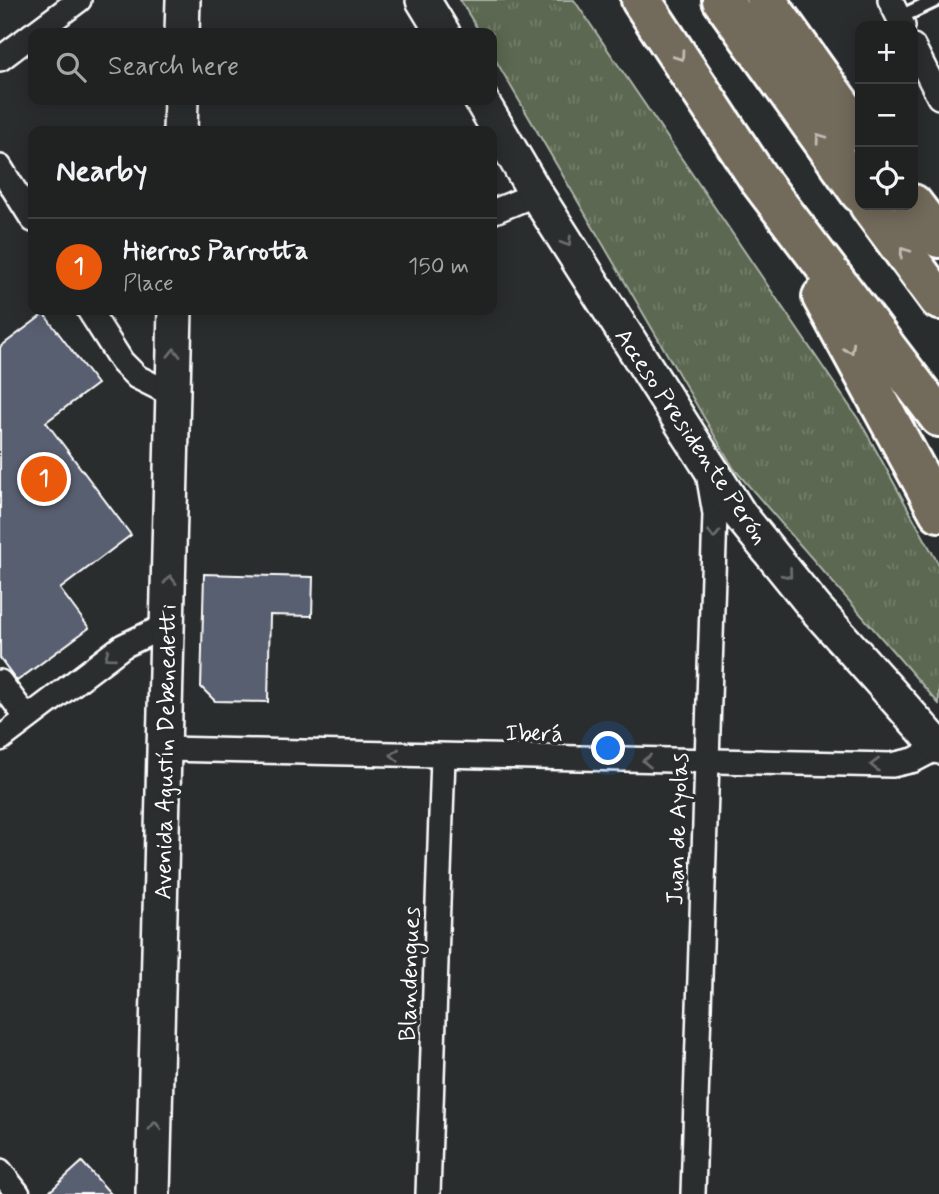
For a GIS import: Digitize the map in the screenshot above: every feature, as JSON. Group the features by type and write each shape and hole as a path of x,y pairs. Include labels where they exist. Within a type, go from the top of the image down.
{"highway":[{"path":"641,0 760,181 939,417"},
{"path":"722,0 855,186"},
{"path":"766,0 855,124"},
{"path":"783,0 855,123"},
{"path":"760,181 939,512"},
{"path":"873,210 939,300"},
{"path":"918,210 939,238"}],"main road":[{"path":"183,0 183,28"},
{"path":"423,0 440,28"},
{"path":"180,126 181,105"},
{"name":"Acceso Presidente Perón","path":"484,105 496,126"},
{"name":"Acceso Presidente Perón","path":"497,127 536,194 740,515 816,609 939,747"},
{"name":"Avenida Agustín Debenedetti","path":"153,1194 175,315"}],"street":[{"path":"42,28 79,0"},
{"path":"0,59 28,38"},
{"path":"918,56 939,97"},
{"path":"0,167 28,212"},
{"path":"497,211 505,210 536,194"},
{"path":"92,315 122,362 137,377 173,395"},
{"name":"Juan de Ayolas","path":"694,1194 705,763 715,514 707,466"},
{"path":"0,739 123,646 169,624"},
{"path":"0,682 27,718"},
{"name":"Iberá","path":"166,748 443,757 892,765 914,761 939,747"},
{"name":"Blandengues","path":"428,1194 443,757"},
{"path":"0,1171 18,1194"}],"lane":[{"path":"897,15 936,0"}],"green space":[{"path":"460,0 574,0 861,423 939,565 939,704 734,469 497,63 497,28 477,28"}],"building":[{"path":"45,315 97,384 46,422 131,535 60,589 89,628 17,681 0,658 0,347"},
{"path":"204,574 313,577 312,616 270,615 268,702 215,701 201,687"},
{"path":"82,1162 111,1194 47,1194"}],"place":[{"name":"Hierros Parrotta","path":"44,479"}]}
